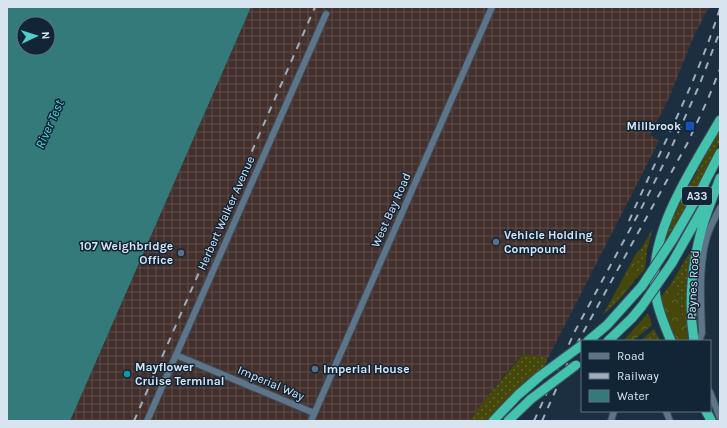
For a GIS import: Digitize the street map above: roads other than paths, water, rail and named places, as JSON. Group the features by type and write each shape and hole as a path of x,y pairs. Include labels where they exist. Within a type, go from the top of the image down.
{"highway":[{"path":"671,340 661,316 656,296 655,274 658,246 666,220 720,120"},
{"name":"A33","path":"589,340 607,325 642,286 673,239 720,153"},
{"path":"698,340 691,312 693,271 702,228 720,178"},
{"name":"A33","path":"609,340 642,306 672,263 720,178"},
{"path":"494,421 518,395 540,376 581,346"},
{"path":"508,421 531,399 579,363"},
{"path":"707,412 713,420"}],"street":[{"name":"West Bay Road","path":"311,421 492,7"},
{"name":"Herbert Walker Avenue","path":"147,421 326,14"},
{"name":"Paynes Road","path":"698,340 705,248 709,232 720,208"},
{"name":"Imperial Way","path":"176,355 314,414"},
{"path":"711,401 713,420"}],"water":[{"name":"River Test","path":"7,7 251,7 70,421 7,421"}],"railway":[{"path":"134,421 315,7"},
{"path":"629,221 689,89 711,35 720,8"},
{"path":"534,421 575,331 641,209 668,155 699,86 720,31"},
{"path":"542,421 574,349 687,144 720,69"}],"place":[{"name":"Millbrook","path":"690,126"},
{"name":"Vehicle Holding Compound","path":"496,242"},
{"name":"107 Weighbridge Office","path":"181,253"},
{"name":"Imperial House","path":"315,369"},
{"name":"Mayflower Cruise Terminal","path":"127,374"}]}
